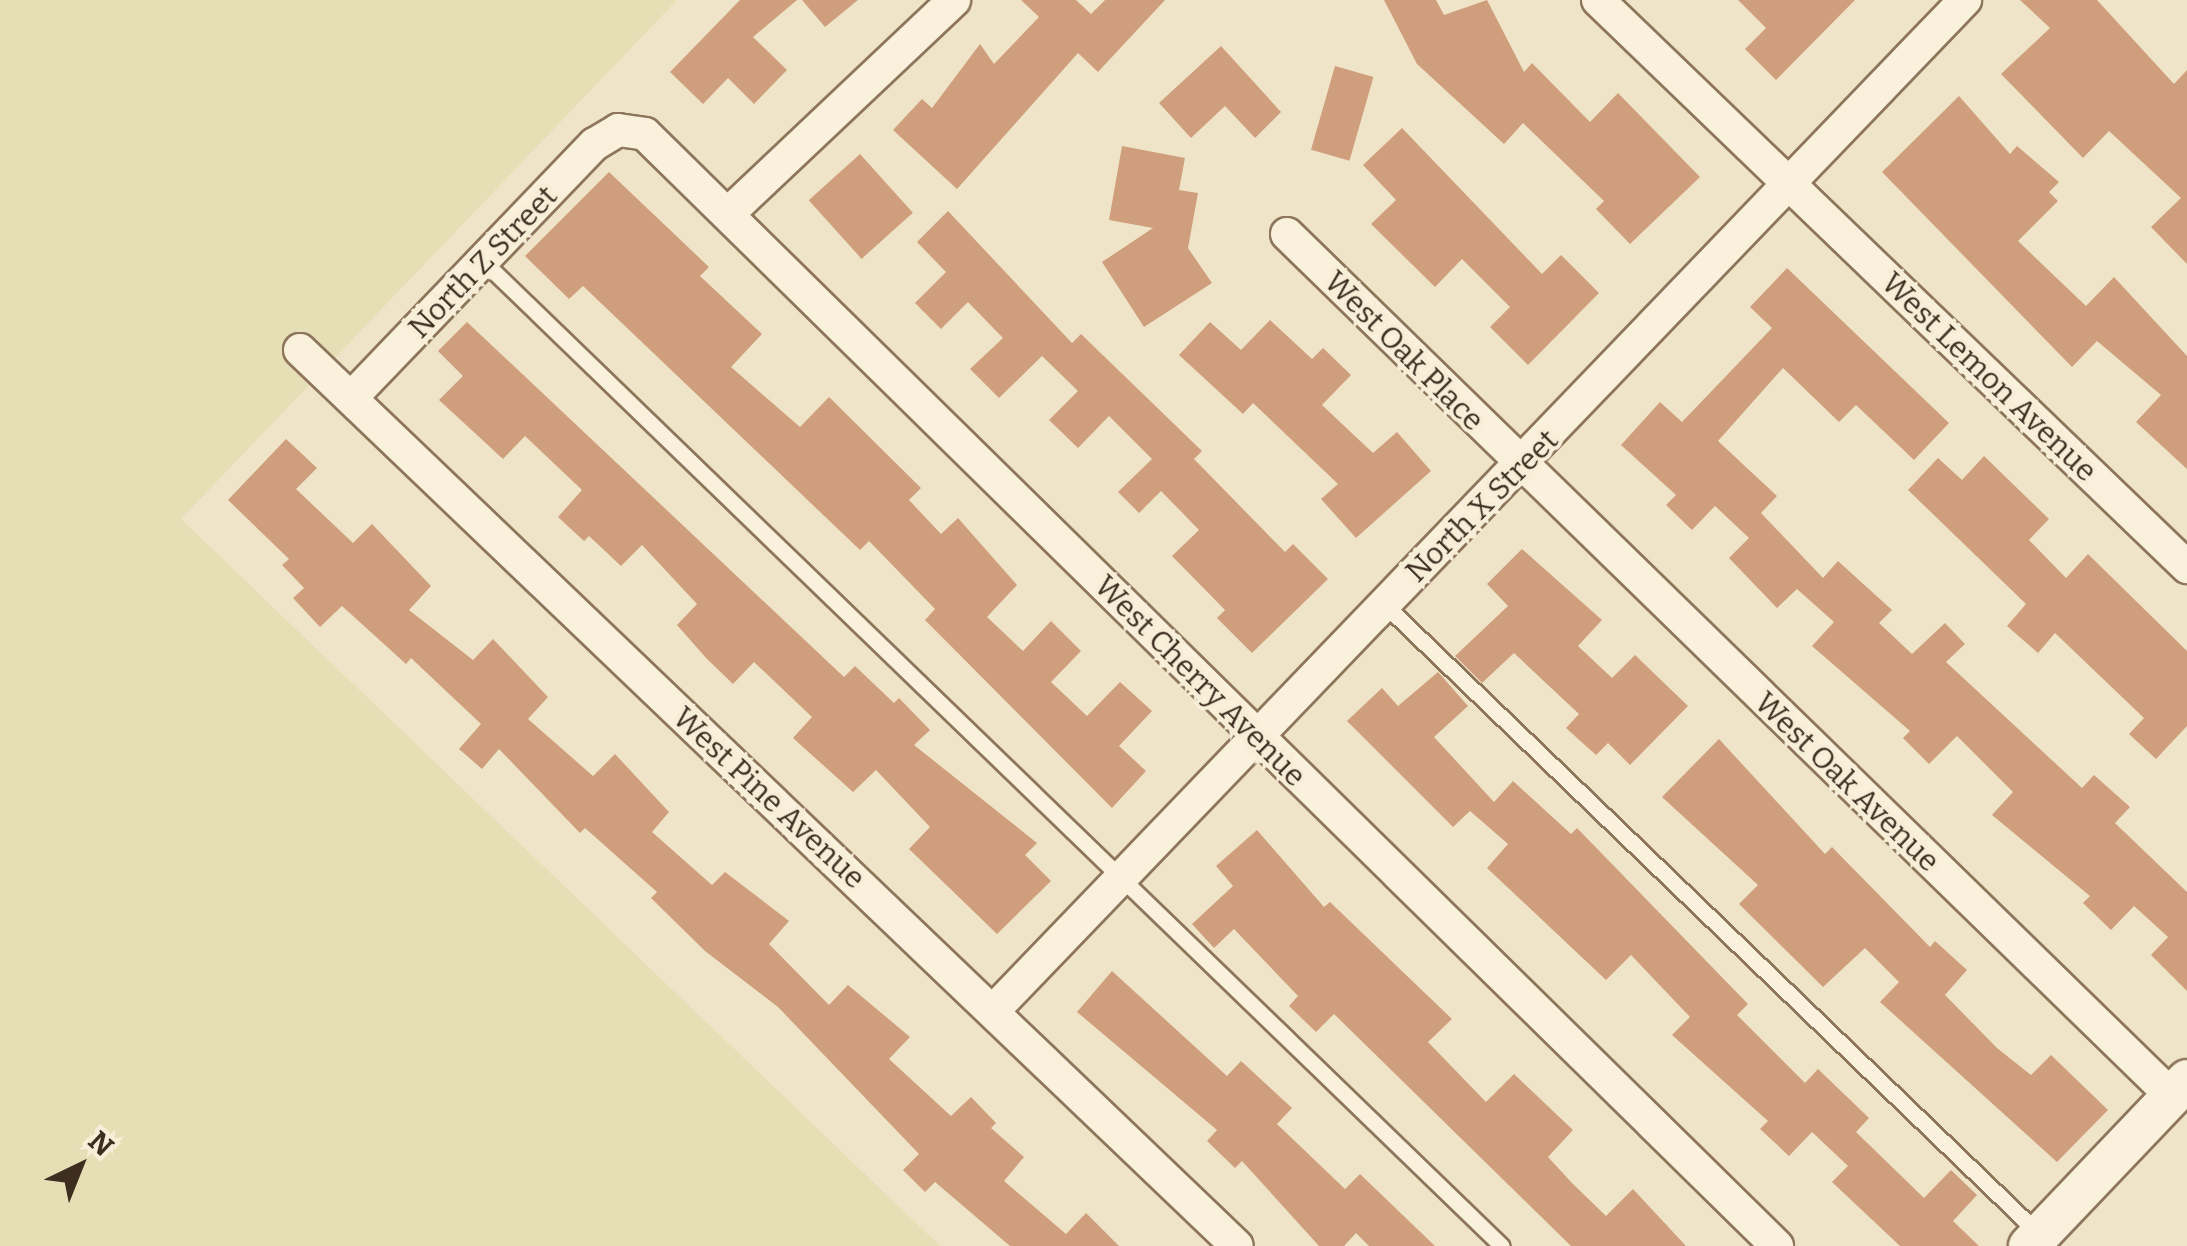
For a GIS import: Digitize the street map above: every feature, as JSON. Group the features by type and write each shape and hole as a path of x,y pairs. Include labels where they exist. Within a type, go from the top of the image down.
{"street":[{"path":"730,214 954,0"},
{"name":"West Lemon Avenue","path":"1598,0 2187,568"},
{"name":"North X Street","path":"995,1009 1254,736 1522,467 1965,0"},
{"name":"West Cherry Avenue","path":"618,130 645,134 730,214 1254,736 1777,1246"},
{"name":"North Z Street","path":"351,398 618,130"},
{"name":"West Oak Place","path":"1287,234 1522,467"},
{"name":"West Pine Avenue","path":"300,350 995,1009 1237,1246"},
{"name":"West Oak Avenue","path":"1522,467 2179,1088"},
{"path":"2035,1240 2179,1088"}],"lane":[{"path":"484,263 1502,1246"},
{"path":"1384,604 2035,1240"}],"shaded area":[{"path":"0,0 677,0 181,519 940,1246 0,1246"}],"building":[{"path":"740,0 797,0 753,37 787,70 754,104 728,78 703,104 670,72"},
{"path":"802,0 858,0 825,27"},
{"path":"1021,0 1076,0 1091,14 1105,0 1165,0 1098,72 1078,53 957,189 893,130 922,99 932,108 980,44 994,64 1039,17"},
{"path":"1384,0 1436,0 1444,15 1487,0 1524,72 1532,63 1590,122 1618,93 1700,177 1630,244 1596,209 1604,201 1523,123 1504,144 1417,64"},
{"path":"1738,0 1855,0 1776,80 1745,49 1766,28"},
{"path":"2020,0 2097,0 2174,84 2187,70 2187,264 2151,227 2181,198 2109,131 2083,158 2001,74 2050,28"},
{"path":"1221,46 1281,112 1255,138 1225,106 1191,138 1159,103"},
{"path":"1335,66 1373,77 1349,161 1311,150"},
{"path":"1959,96 2010,154 2017,146 2059,182 2049,192 2058,201 2018,241 2086,306 2114,277 2187,356 2187,469 2136,422 2161,395 2097,341 2072,367 1882,172"},
{"path":"1402,128 1542,274 1561,255 1599,293 1528,365 1490,327 1510,307 1462,259 1435,287 1371,224 1396,200 1363,165"},
{"path":"1122,146 1185,158 1179,190 1198,193 1188,248 1212,283 1144,327 1102,262 1153,228 1109,220"},
{"path":"860,154 913,213 862,259 809,200"},
{"path":"609,172 709,267 700,276 762,334 731,367 800,427 829,397 921,488 909,500 941,534 958,518 1017,585 987,617 1023,651 1051,621 1081,651 1051,682 1087,716 1120,682 1152,711 1119,746 1146,771 1112,808 925,620 935,609 869,541 860,550 583,286 569,299 525,256"},
{"path":"948,211 1072,343 1081,334 1202,451 1194,459 1285,552 1293,544 1328,579 1252,653 1217,618 1225,610 1172,556 1199,530 1161,491 1139,513 1118,492 1152,459 1109,416 1078,448 1049,420 1078,391 1042,356 999,398 970,369 1003,338 968,302 941,329 915,303 946,272 917,242"},
{"path":"1787,268 1949,423 1914,460 1856,405 1839,422 1783,368 1718,441 1777,496 1761,513 1823,578 1838,561 1892,610 1879,623 1912,654 1945,623 1965,644 1946,662 2082,788 2094,775 2130,807 2115,823 2187,892 2187,991 2151,955 2168,937 2134,906 2111,930 2083,903 2090,896 1992,815 2013,792 1957,736 1929,764 1903,738 1910,731 1812,646 1834,622 1797,589 1777,608 1729,558 1749,538 1715,506 1692,530 1666,505 1676,495 1621,445 1660,402 1682,422 1772,328 1750,307"},
{"path":"1270,320 1312,359 1323,348 1351,375 1322,405 1373,453 1397,432 1431,471 1356,538 1321,499 1338,484 1253,403 1243,414 1179,355 1210,322 1241,350"},
{"path":"467,322 844,677 855,666 894,703 899,698 930,730 914,745 1037,843 1025,855 1051,881 997,934 909,849 930,827 876,770 853,792 793,738 812,717 754,662 733,684 707,659 677,625 697,604 642,545 621,566 589,536 584,541 558,517 582,490 525,436 503,459 439,400 463,376 438,351"},
{"path":"286,439 317,468 296,489 353,543 372,524 431,586 409,610 473,660 493,639 548,697 528,719 593,776 615,754 669,812 652,832 712,885 725,872 789,921 769,944 829,1005 848,985 910,1037 889,1059 951,1116 971,1097 996,1123 991,1128 1024,1157 1004,1181 1066,1234 1086,1213 1119,1246 1010,1246 935,1182 925,1192 903,1170 919,1154 778,1007 705,951 651,898 657,892 585,828 580,833 499,749 482,769 459,749 481,724 411,658 406,664 342,606 320,627 293,598 304,588 282,565 289,559 228,500"},
{"path":"1984,456 2049,519 2029,540 2066,578 2088,554 2187,651 2187,726 2156,759 2129,734 2144,718 2055,633 2038,653 2007,626 2026,604 1908,490 1938,458 1962,480"},
{"path":"1522,549 1602,620 1578,646 1612,678 1635,655 1688,706 1630,765 1608,743 1596,755 1566,728 1579,714 1514,653 1482,683 1455,656 1508,606 1487,584"},
{"path":"1438,672 1468,706 1434,737 1494,802 1513,781 1571,834 1577,828 1748,1004 1737,1015 1805,1083 1818,1069 1869,1118 1856,1132 1924,1198 1951,1170 1977,1195 1953,1221 1979,1246 1900,1246 1832,1182 1848,1166 1812,1132 1789,1156 1760,1129 1768,1121 1672,1035 1690,1017 1631,955 1606,980 1487,868 1508,844 1470,811 1453,827 1347,721 1382,688 1398,706"},
{"path":"1719,739 1825,854 1832,847 1930,947 1935,941 1967,970 1945,995 1997,1048 2031,1075 2051,1055 2108,1110 2057,1162 1880,1002 1899,982 1865,948 1823,987 1739,904 1758,885 1662,797"},
{"path":"1257,830 1324,907 1330,902 1452,1019 1428,1042 1486,1102 1514,1074 1573,1130 1548,1157 1572,1183 1606,1216 1633,1189 1686,1246 1571,1246 1334,1014 1316,1032 1289,1006 1298,996 1234,929 1214,948 1192,924 1233,886 1216,866"},
{"path":"1112,971 1227,1076 1241,1061 1292,1108 1277,1124 1345,1189 1360,1174 1435,1246 1369,1246 1356,1233 1344,1246 1319,1246 1242,1161 1235,1168 1207,1141 1217,1130 1077,1012"}]}
